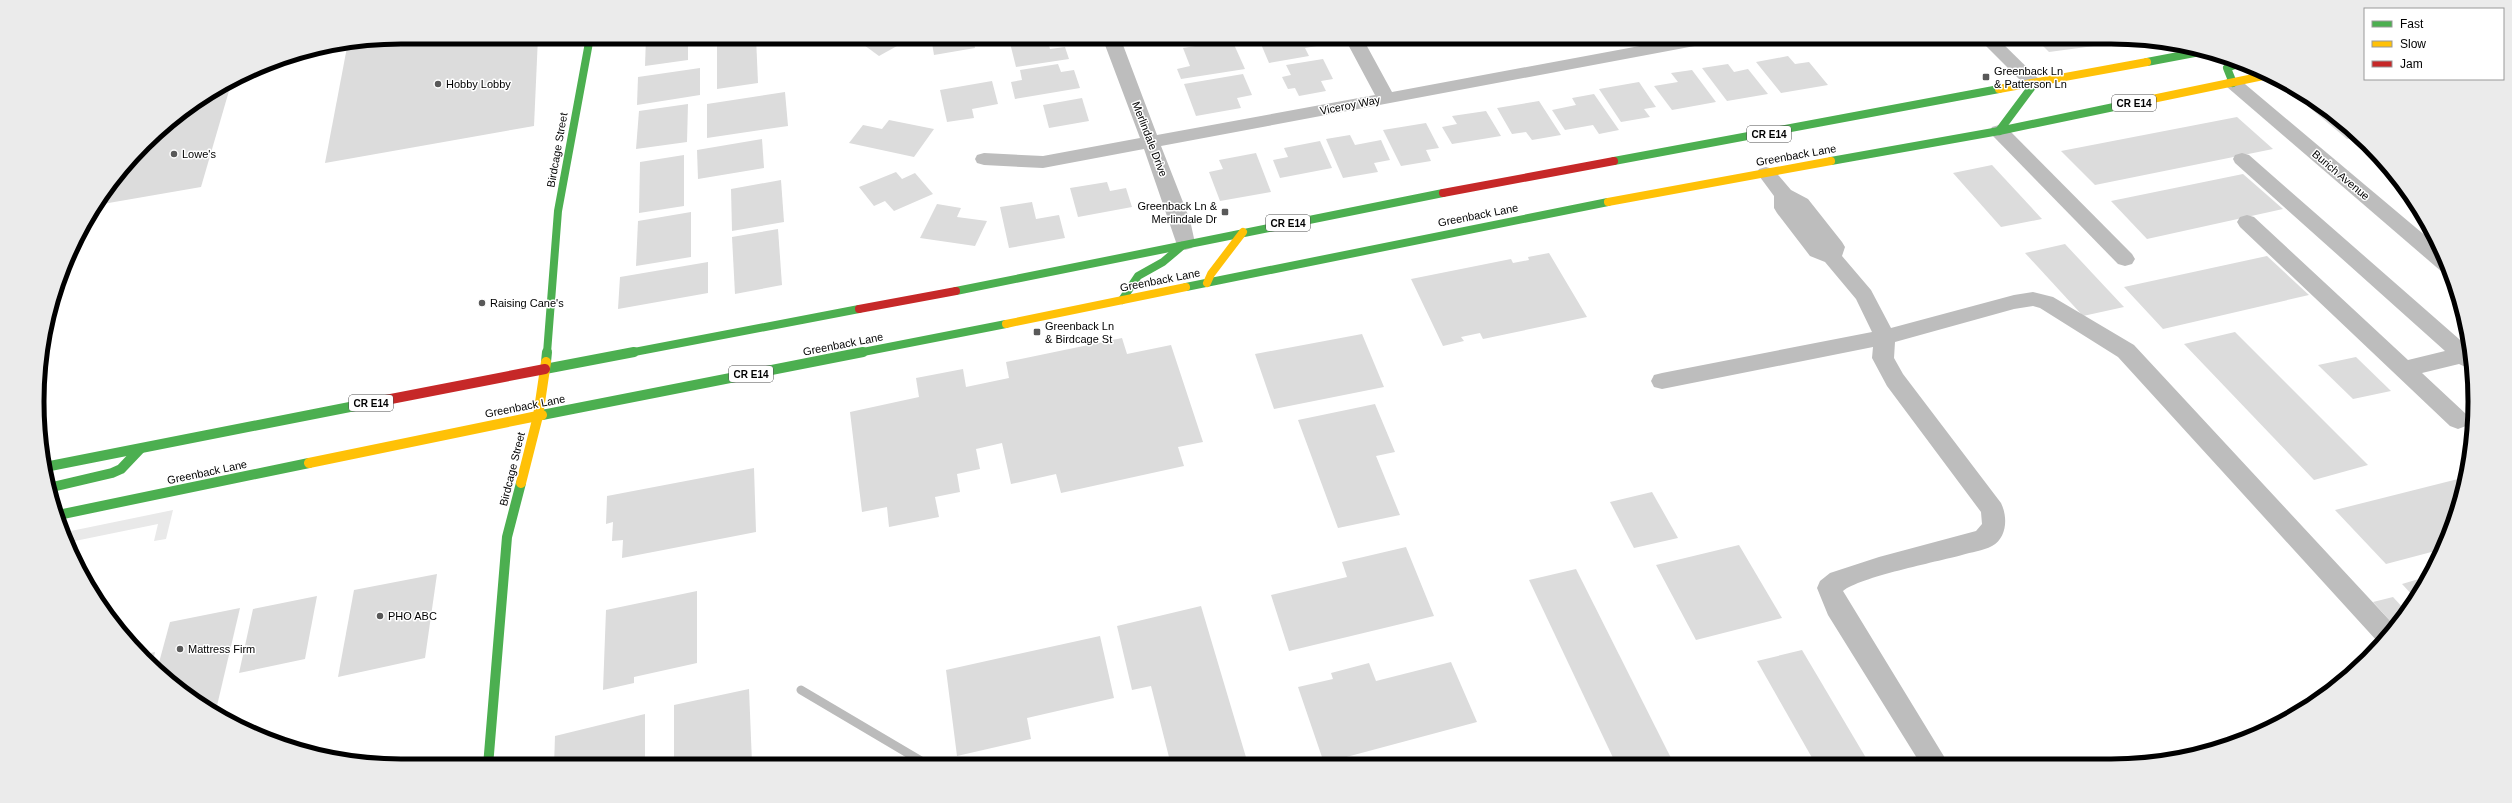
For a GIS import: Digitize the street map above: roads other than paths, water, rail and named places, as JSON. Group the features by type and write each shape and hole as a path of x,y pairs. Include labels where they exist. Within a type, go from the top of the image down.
{"main road":[{"name":"Birdcage Street","path":"489,759 507,537 538,416 545,369 558,211 589,44"},
{"name":"CR E14","path":"50,466 954,291 1185,243 1587,165 2034,84 2192,54"},
{"path":"2233,66 2227,68 2233,83"},
{"name":"Greenback Lane","path":"62,514 538,416 964,333 1611,201 1999,131 2260,77"},
{"path":"1999,131 2009,112 2025,98 2034,84"},
{"path":"1207,283 1210,274 1243,232"},
{"path":"1122,300 1138,276 1163,262 1185,243"},
{"path":"54,487 112,473 120,469 140,448"}],"street":[{"name":"Merlindale Drive","path":"1114,44 1180,220 1185,243"},
{"path":"1357,44 1386,98"},
{"name":"Viceroy Way","path":"984,159 1043,162 1152,143 1678,44"},
{"path":"1993,44 2034,84"},
{"name":"Burich Avenue","path":"2233,83 2437,257"},
{"path":"1999,131 2125,260"},
{"path":"2242,159 2465,353"},
{"path":"1766,173 1784,195 1784,208 1817,251 1832,257 1864,295 1885,337 1883,358 1895,380 1993,510 1994,527 1984,539 1873,569 1839,580 1829,588 1837,607 1932,759"},
{"path":"2247,222 2458,420"},
{"path":"1662,381 1885,337 2014,302 2033,299 2046,302 2126,351 2384,631"},
{"path":"2404,369 2465,357"}],"waterway":[{"path":"801,690 918,759"}],"place":[{"name":"Greenback Ln & Patterson Ln","path":"1986,77"},
{"name":"Hobby Lobby","path":"438,84"},
{"name":"Lowe's","path":"174,154"},
{"name":"Greenback Ln & Merlindale Dr","path":"1225,212"},
{"name":"Raising Cane's","path":"482,303"},
{"name":"Greenback Ln & Birdcage St","path":"1037,332"},
{"name":"PHO ABC","path":"380,616"},
{"name":"Mattress Firm","path":"180,649"}]}
